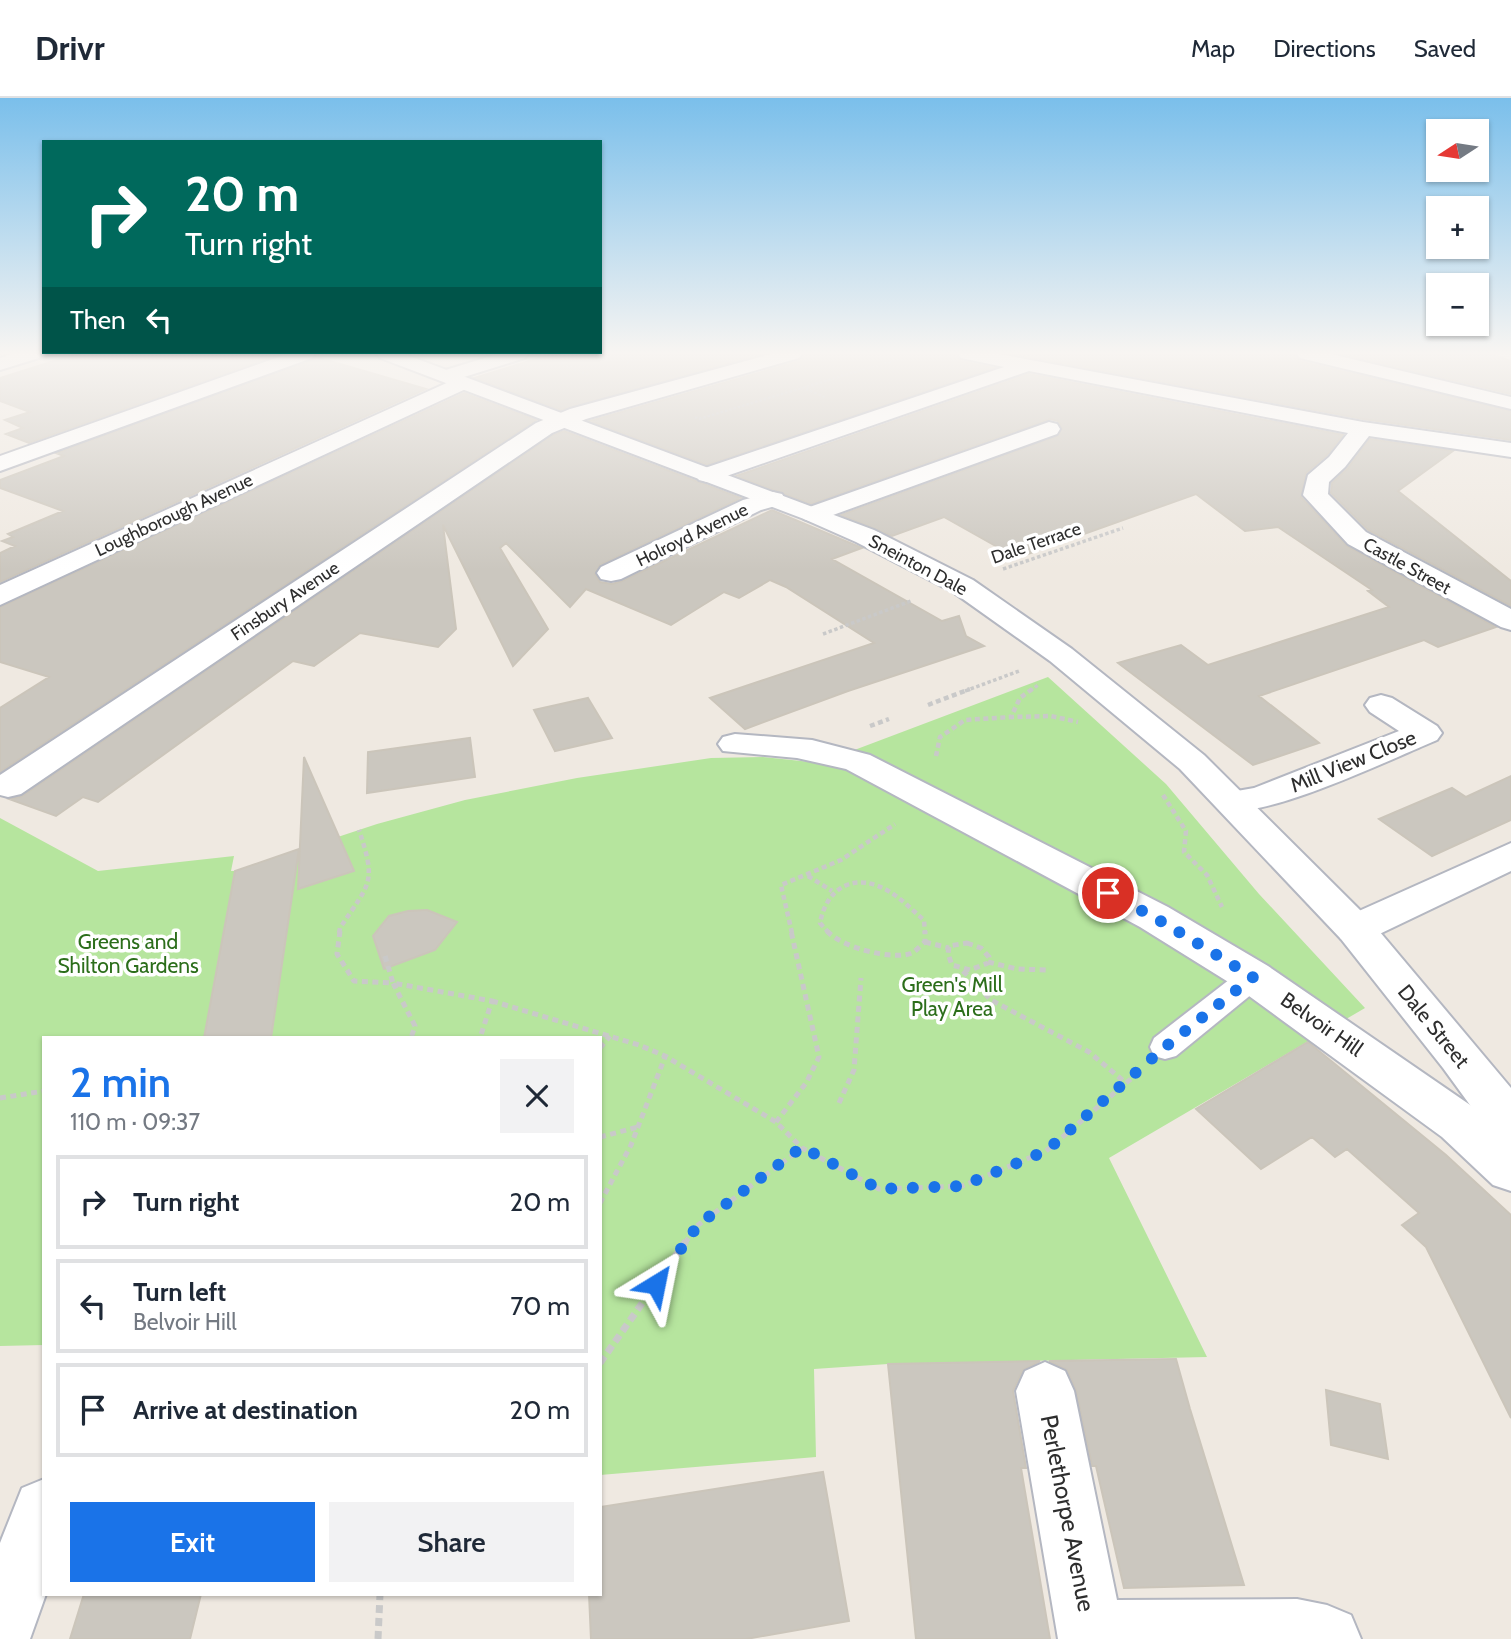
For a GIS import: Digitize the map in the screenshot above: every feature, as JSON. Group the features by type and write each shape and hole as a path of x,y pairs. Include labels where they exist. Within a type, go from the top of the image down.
{"street":[{"path":"0,464 106,426"},
{"name":"Loughborough Avenue","path":"0,596 357,426"},
{"name":"Finsbury Avenue","path":"8,786 549,426"},
{"name":"Sneinton Dale","path":"579,426 813,514 959,584 1061,655 1192,762 1355,929"},
{"path":"707,475 850,426"},
{"path":"1348,426 1511,450"},
{"path":"813,514 1049,429"},
{"name":"Castle Street","path":"1363,429 1337,462 1317,480 1315,495 1357,538 1511,621"},
{"name":"Holroyd Avenue","path":"611,573 751,505 773,499"},
{"name":"Mill View Close","path":"1233,802 1261,798 1425,733 1381,705"},
{"name":"Belvoir Hill","path":"735,744 788,745 864,758 1154,917 1306,1012 1459,1123 1511,1170"},
{"path":"1355,929 1388,916 1511,856"},
{"name":"Dale Street","path":"1355,929 1459,1055 1511,1124"},
{"name":"Perlethorpe Avenue","path":"1045,1391 1092,1637 1297,1632 1327,1639"},
{"path":"0,1630 42,1515"}],"lane":[{"path":"1165,1047 1253,977"}],"path":[{"name":"Dale Terrace","path":"959,584 1123,528"},
{"path":"823,634 920,598"},
{"path":"928,705 1027,668"},
{"path":"1011,717 1020,698"},
{"path":"935,754 940,737 965,720 1051,716 1088,724"},
{"path":"1158,787 1186,831 1184,852"},
{"path":"359,830 369,860 370,882 340,928 337,954 354,981 393,983 492,1001 665,1056 776,1122 802,1147 879,1189 962,1186 1046,1151 1165,1047"},
{"path":"776,1122 806,1083 819,1057 781,885 808,876 875,841"},
{"path":"808,876 832,891"},
{"path":"868,883 889,891 924,920 925,942 912,953 889,955 857,948 834,939 820,923 822,905 832,891 847,884 868,883"},
{"path":"925,942 949,948"},
{"path":"988,962 989,957 981,948 968,943 953,944 949,948 952,965 963,971 977,990 999,1008 1089,1052 1126,1083"},
{"path":"385,956 393,983 415,1026 412,1036"},
{"path":"988,962 1025,971 1046,970"},
{"path":"963,971 978,969 988,962"},
{"path":"839,1103 854,1070 861,978"},
{"path":"481,1036 492,1001"},
{"path":"602,1046 610,1037"},
{"path":"602,1199 638,1127 665,1056"},
{"path":"0,1098 42,1091"},
{"path":"602,1137 638,1127"},
{"path":"602,1360 698,1225 802,1147"},
{"path":"378,1639 380,1596"}],"green space":[{"path":"1048,677 1166,784 1259,894 1365,1008 1109,1158 1207,1357 888,1364 814,1369 816,1457 602,1475 602,1036 42,1036 42,1345 0,1346 0,818 98,871 234,856 231,871 235,871 377,824 465,800 577,778 711,758 763,757 820,763"}],"building":[{"path":"18,426 77,426 29,443 6,434 23,428"},
{"path":"131,426 345,426 0,582 0,553 15,546 2,541 13,537 8,534 63,511 0,488 0,480 64,456 56,453"},
{"path":"393,426 527,426 0,772 0,708 49,677 0,662 0,607"},
{"path":"603,426 823,426 707,465"},
{"path":"880,426 1031,426 811,504 736,476"},
{"path":"1061,426 1296,426 1343,435 1327,455 1306,473 1301,497 1347,546 1496,627 1438,647 1424,640 1259,696 1319,743 1253,765 1118,663 1181,645 1208,665 1389,607 1368,591 1372,590 1278,527 1245,531 1196,494 1017,558 944,517 892,536 841,515 1058,436"},
{"path":"1412,426 1511,426 1511,440"},
{"path":"564,431 741,498 600,565 595,574 600,582 612,584 622,581 772,510 862,548 832,559 942,621 959,616 966,636 984,646 848,691 745,729 710,698 874,643 786,587 770,580 739,598 724,592 671,625 586,589 570,607 506,543 500,548 548,629 513,666 443,525 456,629 438,647 360,633 314,666 293,661 98,802 83,797 56,816 9,799 22,796 553,435"},
{"path":"1370,439 1453,451 1398,491 1511,581 1511,606 1368,530 1331,493 1332,483 1347,469"},
{"path":"588,698 612,738 555,751 534,710"},
{"path":"470,738 475,777 367,793 368,752"},
{"path":"304,757 354,871 298,889"},
{"path":"1511,776 1511,820 1432,856 1379,819 1452,788 1466,797"},
{"path":"299,849 271,1036 204,1036 235,871"},
{"path":"427,910 457,922 435,950 384,969 373,936 389,916"},
{"path":"1308,1042 1446,1155 1511,1215 1511,1418 1426,1247 1402,1225 1419,1213 1347,1149 1335,1157 1312,1137 1261,1169 1196,1109"},
{"path":"1176,1359 1244,1585 1124,1588 1096,1466 1092,1466 1076,1390 1067,1370 1049,1361"},
{"path":"1040,1361 1023,1370 1013,1391 1026,1468 1021,1468 1050,1639 916,1639 888,1364"},
{"path":"1326,1390 1380,1404 1388,1459 1331,1445"},
{"path":"823,1472 849,1621 746,1639 591,1639 589,1596 602,1596 602,1507"},
{"path":"83,1596 201,1596 190,1639 70,1639"}],"route":[{"path":"656,1284 698,1225 802,1147 879,1189 962,1186 1046,1151 1165,1047 1253,977 1154,917 1108,893"}],"park label":[{"name":"Greens and Shilton Gardens","path":"128,953"},
{"name":"Green's Mill Play Area","path":"952,996"}]}
